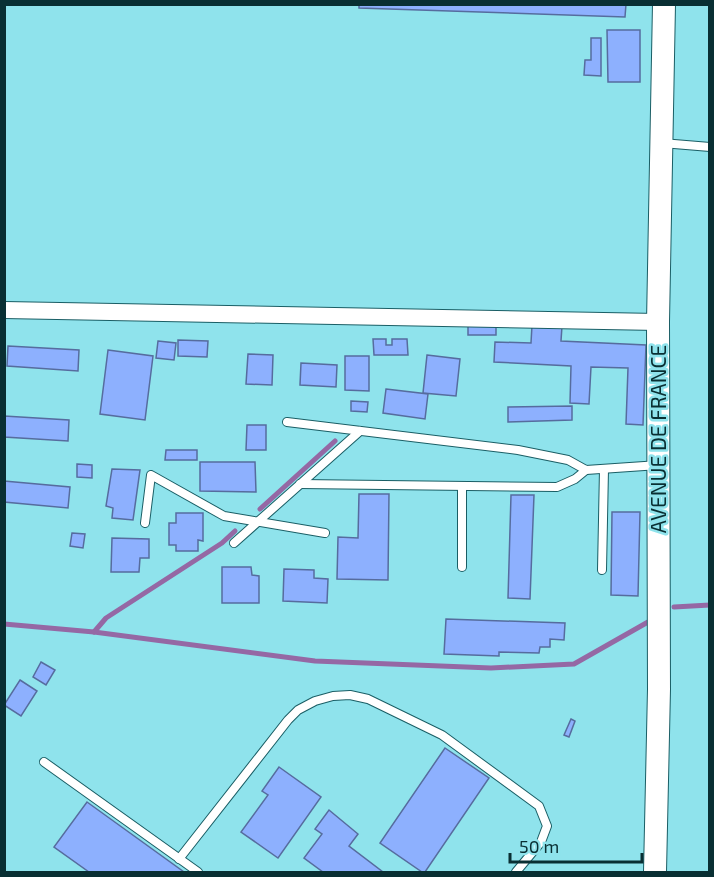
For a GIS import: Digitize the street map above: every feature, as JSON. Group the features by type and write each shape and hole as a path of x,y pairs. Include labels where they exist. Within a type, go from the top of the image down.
{"main road":[{"name":"AVENUE DE FRANCE","path":"655,873 659,688 658,322 664,4"}],"street":[{"path":"4,310 658,322"}],"lane":[{"path":"661,143 710,147"},
{"path":"287,422 518,450 568,460 586,470 659,465"},
{"path":"234,543 360,431"},
{"path":"602,570 604,469"},
{"path":"300,484 557,487 575,479 586,470"},
{"path":"145,523 151,475 224,516 325,533"},
{"path":"462,486 462,567"},
{"path":"179,859 298,710 315,701 333,696 350,695 368,699 442,735 539,806 547,826 541,842 516,873"},
{"path":"44,762 198,873"}],"building":[{"path":"359,4 626,4 625,17 359,8"},
{"path":"607,30 640,30 640,82 608,82"},
{"path":"591,38 601,38 601,76 584,75 585,60 591,60"},
{"path":"468,325 496,325 496,335 468,335"},
{"path":"532,325 562,326 561,341 646,345 643,425 626,424 628,368 591,367 589,404 570,403 571,366 494,362 495,342 531,343"},
{"path":"373,339 386,339 386,345 392,345 392,339 407,339 408,355 374,355"},
{"path":"178,340 208,341 207,357 178,356"},
{"path":"158,341 176,343 174,360 156,358"},
{"path":"8,346 79,350 78,371 7,366"},
{"path":"108,350 153,356 145,420 100,414"},
{"path":"248,354 273,355 272,385 246,384"},
{"path":"427,355 460,359 456,396 423,393"},
{"path":"345,356 369,356 369,391 345,390"},
{"path":"301,363 337,365 336,387 300,385"},
{"path":"386,389 428,394 425,419 383,413"},
{"path":"351,401 368,402 367,412 351,411"},
{"path":"572,406 572,420 508,422 508,407"},
{"path":"4,416 69,420 68,441 4,437"},
{"path":"247,425 266,425 266,450 246,450"},
{"path":"166,450 197,450 197,460 165,460"},
{"path":"200,462 255,462 256,492 200,491"},
{"path":"77,464 92,465 92,478 77,477"},
{"path":"112,469 140,470 133,520 112,518 113,508 106,506"},
{"path":"4,481 70,487 68,508 4,502"},
{"path":"359,494 389,494 388,580 337,579 338,537 358,538"},
{"path":"511,495 534,495 530,599 508,598"},
{"path":"612,512 640,512 638,596 611,595"},
{"path":"176,513 203,513 203,541 198,540 198,551 176,551 176,545 169,545 169,523 176,523"},
{"path":"72,533 85,534 83,548 70,546"},
{"path":"112,538 149,539 149,558 140,558 139,572 111,572"},
{"path":"222,567 251,567 252,575 259,576 259,603 222,603"},
{"path":"284,569 314,570 314,578 328,579 327,603 283,601"},
{"path":"446,619 565,623 564,640 550,639 550,647 540,647 539,653 499,652 499,656 444,654"},
{"path":"41,662 55,670 46,685 33,677"},
{"path":"20,680 37,691 21,716 4,705"},
{"path":"571,719 575,721 569,737 564,735"},
{"path":"445,748 489,778 425,872 422,872 380,843"},
{"path":"279,767 321,797 278,858 241,832 268,795 262,791"},
{"path":"87,802 184,872 89,872 54,847"},
{"path":"329,810 358,834 349,846 383,872 323,872 304,858 322,834 315,829"}],"waterway":[{"path":"260,509 335,441"},
{"path":"94,632 106,618 222,543 235,531"},
{"path":"674,607 710,605"},
{"path":"4,624 94,632 315,661 491,668 574,664 648,622"}]}
